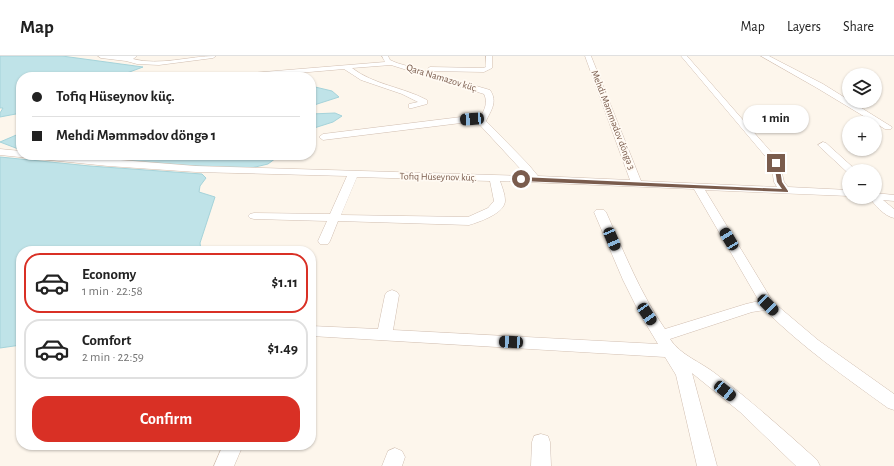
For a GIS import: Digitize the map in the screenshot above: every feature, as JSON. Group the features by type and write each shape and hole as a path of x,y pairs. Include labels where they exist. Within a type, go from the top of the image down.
{"street":[{"path":"101,56 155,63 213,56"},
{"path":"127,59 134,56"},
{"name":"Qara Namazov küç.","path":"385,56 391,63 487,92 490,99 488,112 482,120"},
{"path":"418,70 484,70 489,68 489,56"},
{"name":"Mehdi Məmmədov döngə 3","path":"588,56 637,184"},
{"path":"684,56 776,163 779,182 786,191"},
{"path":"764,56 820,86 888,127"},
{"path":"188,59 195,68"},
{"path":"312,72 391,63"},
{"path":"346,67 365,78 402,91 424,102 412,106"},
{"path":"323,137 461,120 482,120 484,126 525,166 535,179"},
{"path":"823,145 844,164"},
{"path":"0,152 16,154"},
{"name":"Tofiq Hüseynov küç.","path":"72,160 108,164 196,169 353,175 535,179 786,191 842,192"},
{"path":"324,241 353,175"},
{"path":"254,216 476,220 498,206 500,202 494,178"},
{"path":"698,187 768,305 807,340 894,403"},
{"path":"882,197 894,198"},
{"path":"879,204 894,215"},
{"path":"600,212 630,280 647,314 684,375 707,466"},
{"path":"384,335 392,295"},
{"path":"661,336 751,307 768,305"},
{"path":"316,331 670,351 704,374 746,407 810,466"},
{"path":"541,442 541,466"},
{"path":"224,466 231,450"}],"water":[{"path":"0,56 62,56 143,67 130,72 16,72 16,114 0,117 0,113 3,108 0,108"},
{"path":"316,87 332,91 339,97 316,104"},
{"path":"335,113 342,116 333,122 316,127 316,114"},
{"path":"16,135 16,148 0,142"},
{"path":"0,157 16,159 16,160 202,174 206,178 200,186 199,192 215,197 200,243 200,246 16,246 16,346 0,348"},
{"path":"111,160 273,160 268,164 247,169 138,163"}],"route":[{"path":"521,179 786,191 779,182 776,163"}]}
